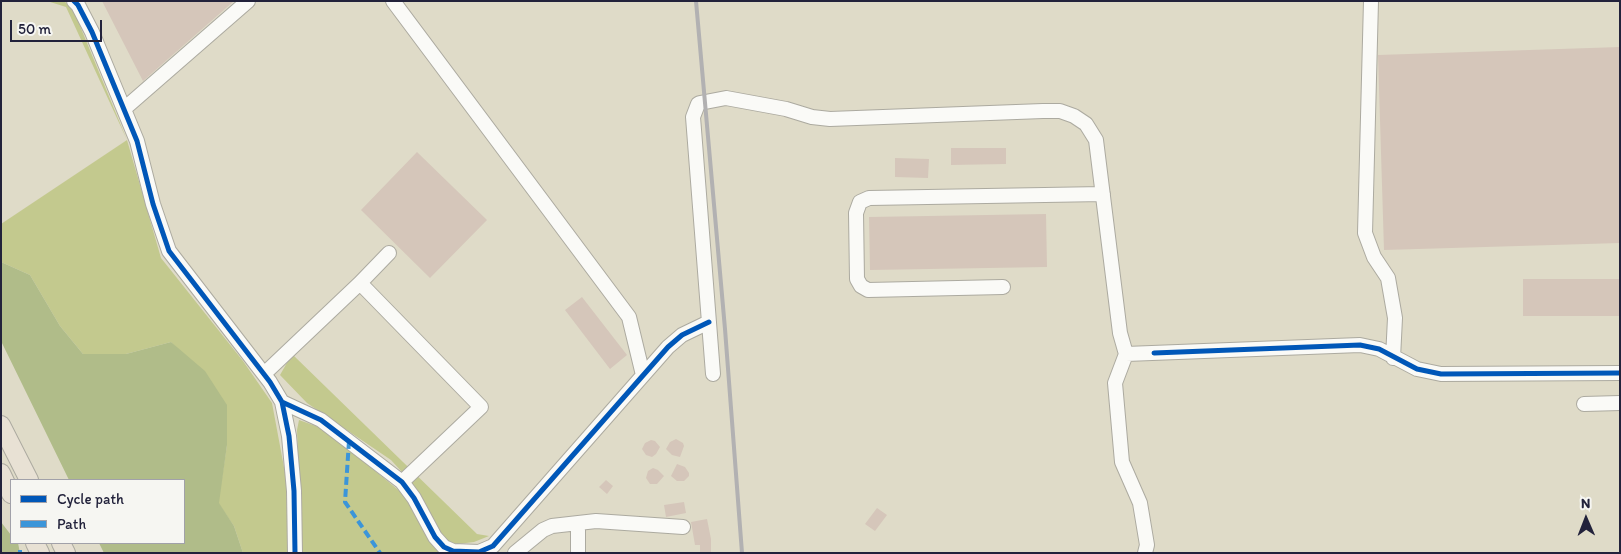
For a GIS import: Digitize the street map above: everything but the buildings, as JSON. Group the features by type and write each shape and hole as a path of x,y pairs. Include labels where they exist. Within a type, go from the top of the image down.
{"main road":[{"path":"1,425 29,479"},
{"path":"1,473 10,492"}],"street":[{"path":"74,1 78,4 92,32 137,141 153,204 169,250 264,374 282,402 292,463 295,553"},
{"path":"124,109 248,1"},
{"path":"394,1 629,316 643,375"},
{"path":"1371,1 1365,233 1374,257 1388,278 1395,318 1393,358"},
{"path":"713,374 693,117 700,102 726,98 786,109 812,117 830,119 1060,111 1074,116 1086,124 1096,140 1120,333 1126,354 1115,383 1122,462 1140,503 1147,545 1145,553"},
{"path":"1004,287 868,290 861,286 857,280 856,213 860,202 869,198 1103,194"},
{"path":"264,374 389,253"},
{"path":"360,283 481,407 402,482"},
{"path":"282,402 321,420 402,482 414,498 435,537 445,550 478,552 493,546 668,346 682,335 709,322"},
{"path":"1126,354 1360,345 1379,349 1417,370 1441,374 1620,373"},
{"path":"1584,404 1620,403"},
{"path":"514,553 518,548 552,526 596,521 684,527"},
{"path":"578,523 578,553"}],"green space":[{"path":"47,1 64,1 73,9 127,140 66,7"},
{"path":"127,140 161,258 243,361 272,403 286,478 288,553 243,553 234,526 218,503 227,445 227,406 171,342 126,354 83,354 60,326 30,275 1,262 1,224"},
{"path":"1,262 30,275 60,326 83,354 126,354 171,342 205,371 227,405 227,445 219,503 234,526 243,553 104,553 100,544 185,544 185,479 69,479 1,341"},
{"path":"292,354 477,534 489,536 474,542 458,544 449,542 439,534 412,483 391,460 307,403 280,375"},
{"path":"299,420 324,429 402,493 440,553 302,553 297,430"},
{"path":"1,522 10,534 10,544 18,544 20,553 1,553"}],"railway":[{"path":"696,1 725,329 742,553"}],"marked path":[{"path":"349,441 345,502 380,553"}],"cycle path":[{"path":"74,1 92,32 137,141 153,204 169,251 270,382 282,402 289,436 294,491 295,553"},
{"path":"282,402 321,420 402,482 414,498 435,537 444,547 453,551 479,552 493,546 668,347 682,335 709,322"},
{"path":"1154,353 1360,345 1379,349 1417,369 1441,374 1620,373"}]}
